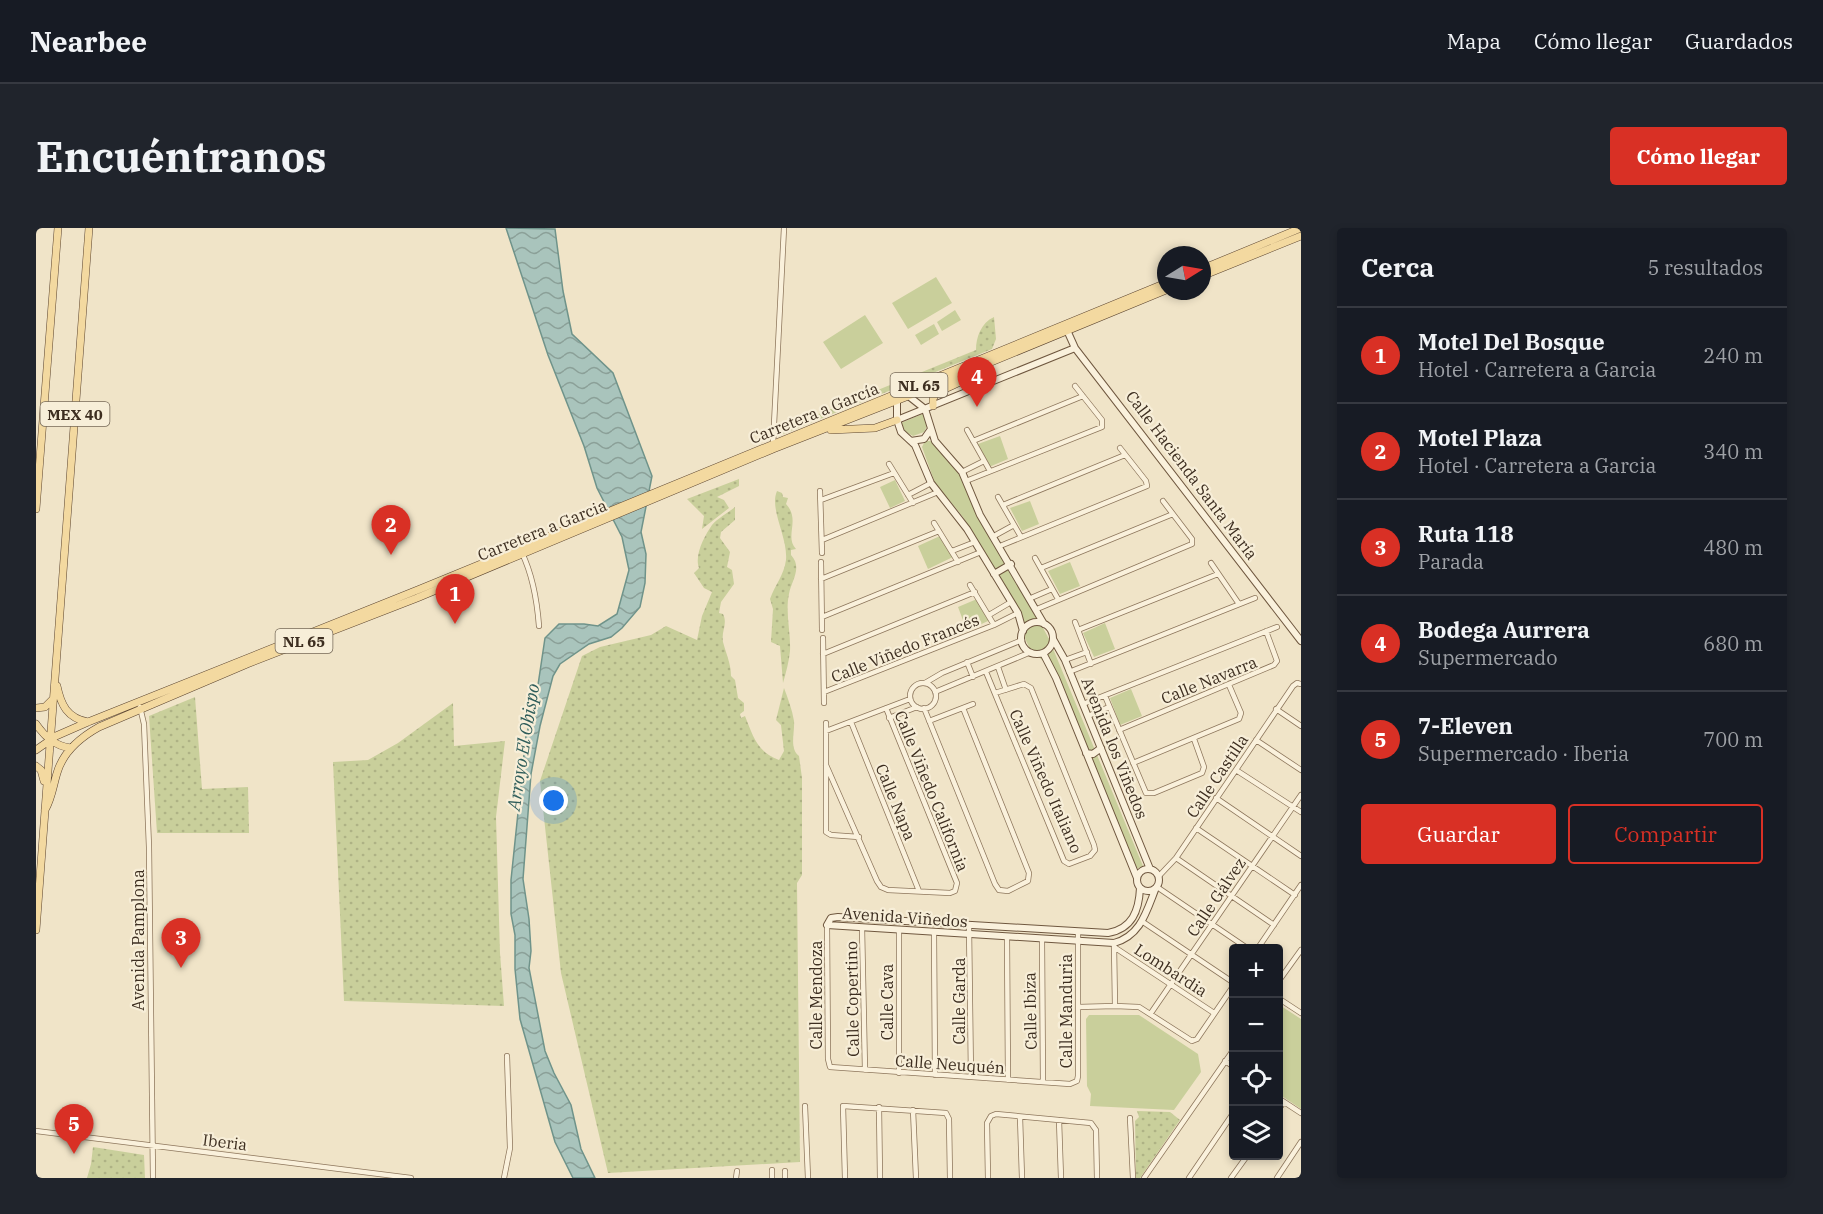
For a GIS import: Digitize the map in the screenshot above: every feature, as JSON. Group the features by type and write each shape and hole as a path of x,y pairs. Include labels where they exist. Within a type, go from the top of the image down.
{"main road":[{"name":"MEX 40","path":"36,509 58,228"},
{"name":"MEX 40","path":"36,930 89,228"},
{"path":"1211,265 1301,228"},
{"path":"1211,272 1301,236"},
{"name":"Carretera a García","path":"674,488 773,446 988,363 1157,287"},
{"name":"Carretera a García","path":"825,430 1066,327 1157,293"},
{"path":"933,406 936,393 975,375 988,363"},
{"path":"825,430 875,428 897,420"},
{"name":"NL 65","path":"773,446 825,430"},
{"name":"Carretera a Garcia","path":"45,810 52,796 58,770 71,748 99,727 140,705 674,488"},
{"name":"Carretera a Garcia","path":"36,750 50,740 88,722 140,705 417,598 604,516"},
{"path":"55,678 63,707 74,717 88,722"},
{"path":"36,708 48,705 53,699"},
{"path":"36,724 43,735 50,740 71,748"},
{"path":"36,766 43,774 45,795"}],"street":[{"path":"773,446 784,228"},
{"name":"Calle Hacienda Santa María","path":"1066,327 1075,348 1301,640"},
{"path":"897,420 1075,348"},
{"path":"966,481 1101,427 1102,420 1075,386"},
{"path":"935,692 1030,652 1043,653 1051,646 1053,639 1051,630 1044,624 1031,598 976,507 962,472 935,441 925,409 901,396 897,420 901,432 918,451 931,483 975,542 1018,613 1024,647 1030,652"},
{"path":"973,441 1083,396"},
{"path":"910,441 924,439 931,429"},
{"path":"968,430 990,471"},
{"path":"1000,546 1147,486 1146,480 1120,448"},
{"path":"1003,505 1125,455"},
{"path":"962,472 984,461"},
{"path":"889,464 913,503"},
{"path":"821,501 894,472"},
{"path":"908,495 931,483"},
{"path":"820,491 822,553"},
{"path":"822,540 938,492"},
{"path":"998,497 1021,537"},
{"path":"1037,609 1192,544 1192,539 1163,501"},
{"path":"1041,568 1173,514"},
{"path":"934,522 958,562"},
{"path":"994,536 1014,525"},
{"path":"822,579 939,531"},
{"path":"952,551 975,542"},
{"path":"822,616 981,552"},
{"path":"522,553 531,570 539,626"},
{"path":"1035,558 1058,599"},
{"path":"821,562 822,630"},
{"path":"1211,563 1239,604"},
{"path":"994,574 1011,564"},
{"path":"1078,630 1218,574"},
{"path":"970,585 977,595"},
{"path":"1031,598 1052,589"},
{"name":"Calle Viñedo Francés","path":"823,654 977,595 994,625"},
{"path":"1070,672 1255,598"},
{"name":"Calle Viñedo Francés","path":"989,615 1011,602"},
{"name":"Calle Viñedo Francés","path":"824,692 994,625 1018,613"},
{"path":"1075,622 1091,664"},
{"path":"1023,631 1031,624 1044,624"},
{"path":"1083,704 1277,627"},
{"name":"Calle Navarra","path":"1119,730 1276,664 1266,631"},
{"name":"Calle Viñedo Francés","path":"823,638 824,703"},
{"name":"Avenida los Viñedos","path":"1053,639 1065,660 1150,869"},
{"path":"917,707 910,699 911,691 915,686 1022,640"},
{"path":"1065,660 1087,652"},
{"name":"Avenida los Viñedos","path":"1043,653 1056,678 1137,878"},
{"path":"967,663 973,677"},
{"name":"Calle Viñedo Italiano","path":"998,667 1006,690"},
{"name":"Calle Viñedo Italiano","path":"986,672 1064,861 1069,864 1090,856 1095,850 1094,845 1031,688 1024,684 995,693"},
{"path":"889,718 917,707 930,706 935,692 925,683"},
{"name":"Calle Castilla","path":"1159,876 1176,858 1293,686 1297,683 1301,684"},
{"path":"1133,763 1241,718 1229,685"},
{"path":"1105,696 1144,791 1148,794 1200,775 1204,771 1194,739"},
{"path":"826,731 910,699"},
{"path":"929,721 973,704"},
{"name":"Avenida Pamplona","path":"140,705 144,724 149,847 153,1178"},
{"path":"930,706 936,718"},
{"path":"1088,716 1110,707"},
{"name":"Calle Viñedo California","path":"886,708 957,883 956,891 952,893 919,891"},
{"path":"924,708 995,884 999,890 1008,891 1028,881 1029,873 963,708"},
{"path":"1276,709 1301,726"},
{"name":"Calle Napa","path":"851,722 919,891"},
{"path":"826,723 826,832 831,836 859,837"},
{"path":"1256,740 1301,770"},
{"path":"1086,753 1093,754 1101,748"},
{"path":"826,765 881,887 888,890 919,891"},
{"path":"1236,770 1301,813"},
{"name":"Calle Gálvez","path":"1150,1013 1301,795"},
{"path":"1216,798 1301,856"},
{"path":"1108,808 1113,800 1122,801"},
{"path":"1196,828 1295,895"},
{"path":"1176,858 1274,925"},
{"path":"1116,1006 1114,945 1130,936 1143,922 1156,889 1159,876 1150,869 1143,870 1137,878 1140,888 1147,892 1156,889"},
{"path":"1261,944 1301,885"},
{"name":"Avenida Viñedos","path":"1114,945 828,925 831,918 838,917 1108,933 1126,926 1135,916 1140,900 1140,888"},
{"path":"1156,889 1241,944"},
{"path":"1143,922 1229,981"},
{"name":"Calle Mendoza","path":"828,925 829,1065"},
{"name":"Calle Garda","path":"969,926 971,1077"},
{"name":"Calle Copertino","path":"862,927 865,1070"},
{"name":"Calle Cava","path":"899,930 899,1073"},
{"path":"934,933 935,1075"},
{"name":"Calle Manduria","path":"1071,1084 1077,1081 1078,1076 1078,933"},
{"path":"1007,938 1008,1080"},
{"name":"Calle Ibiza","path":"1042,939 1043,1082"},
{"name":"Lombardia","path":"1114,945 1214,1013"},
{"path":"1283,975 1301,950"},
{"path":"1078,1007 1139,1007 1192,1041 1197,1039 1229,990"},
{"path":"1283,1001 1301,1013"},
{"path":"1144,1178 1231,1052"},
{"path":"504,1178 510,1148 507,1056"},
{"path":"1225,1061 1229,1064"},
{"name":"Calle Neuquén","path":"829,1065 834,1069 1071,1084"},
{"path":"1281,1106 1284,1102 1301,1113"},
{"path":"805,1106 808,1178"},
{"path":"844,1178 843,1106 947,1114 950,1178"},
{"path":"879,1107 880,1178"},
{"path":"913,1110 916,1178"},
{"path":"988,1178 987,1123 988,1119 994,1115 1094,1124 1097,1178"},
{"path":"1020,1117 1022,1178"},
{"path":"1130,1118 1133,1178"},
{"path":"1189,1178 1229,1118"},
{"path":"1059,1120 1061,1178"},
{"name":"Iberia","path":"36,1131 411,1178"},
{"path":"1276,1178 1301,1142"},
{"path":"1232,1178 1244,1160"},
{"path":"772,1170 772,1178"},
{"path":"736,1171 736,1178"},
{"path":"785,1171 785,1178"}],"green space":[{"path":"936,277 952,303 908,329 892,303"},
{"path":"955,310 961,320 942,331 937,322"},
{"path":"865,315 883,343 841,369 823,342"},
{"path":"994,317 996,339 992,349 783,434 780,433 782,429 976,350 980,331"},
{"path":"934,324 939,334 921,345 915,335"},
{"path":"925,413 927,426 924,432 913,436 902,430 901,423"},
{"path":"1000,436 1008,459 989,467 978,444"},
{"path":"925,441 932,441 962,477 1049,639 1143,866 1136,869 1054,669 1030,648 1025,636 1023,617 963,517 935,483 922,447"},
{"path":"739,479 739,486 717,497 724,500 729,508 702,529 704,516 687,499"},
{"path":"895,480 905,501 890,508 880,487"},
{"path":"777,491 782,493 783,497 788,498 786,504 793,522 791,539 796,549 791,550 796,570 788,601 790,651 783,683 780,646 771,642 773,609 770,599 786,560 775,506"},
{"path":"1030,501 1039,524 1022,531 1010,508"},
{"path":"735,507 735,520 721,532 720,538 730,552 727,567 732,570 734,584 721,602 719,613 723,614 724,618 723,642 731,676 735,680 738,698 744,703 744,711 740,714 741,718 745,716 753,737 761,748 779,760 784,751 781,725 776,720 784,688 793,717 793,745 799,756 802,778 802,875 797,883 800,1162 608,1173 561,973 540,781 582,656 600,647 651,635 666,626 697,640 702,616 712,592 704,588 694,573 699,568 699,551 712,525"},
{"path":"940,536 953,557 928,569 918,546"},
{"path":"1070,562 1080,586 1060,594 1048,571"},
{"path":"977,599 990,620 967,631 958,607"},
{"path":"1105,623 1115,649 1094,657 1083,633"},
{"path":"1131,689 1142,716 1120,725 1110,698"},
{"path":"195,697 202,789 248,787 249,833 157,833 149,716"},
{"path":"453,703 454,746 505,741 496,817 504,1006 344,1001 333,762 368,760 398,743"},
{"path":"1283,1007 1301,1019 1301,1109 1283,1097"},
{"path":"1089,1015 1139,1015 1198,1054 1201,1072 1174,1110 1090,1106 1091,1094 1087,1086 1086,1019"},
{"path":"1137,1111 1170,1112 1180,1120 1140,1178 1136,1178 1135,1121 1139,1117"},
{"path":"93,1147 144,1155 145,1178 87,1178"}],"water":[{"path":"506,228 555,229 563,291 572,334 613,373 652,476 641,532 646,554 645,583 640,607 611,637 589,644 560,664 553,676 531,774 523,879 529,919 531,951 529,968 545,1051 571,1105 581,1149 595,1178 573,1178 555,1142 520,1019 515,969 515,935 511,914 511,880 526,736 535,705 545,638 559,624 598,626 617,614 629,570 622,537 597,488 584,446 548,355"}],"place":[{"name":"Bodega Aurrera","path":"977,407"},
{"name":"Motel Plaza","path":"391,555"},
{"name":"Motel Del Bosque","path":"455,624"},
{"name":"Ruta 118","path":"181,968"},
{"name":"7-Eleven","path":"74,1154"}],"water label":[{"name":"Arroyo El Obispo","path":"523,747"}]}
